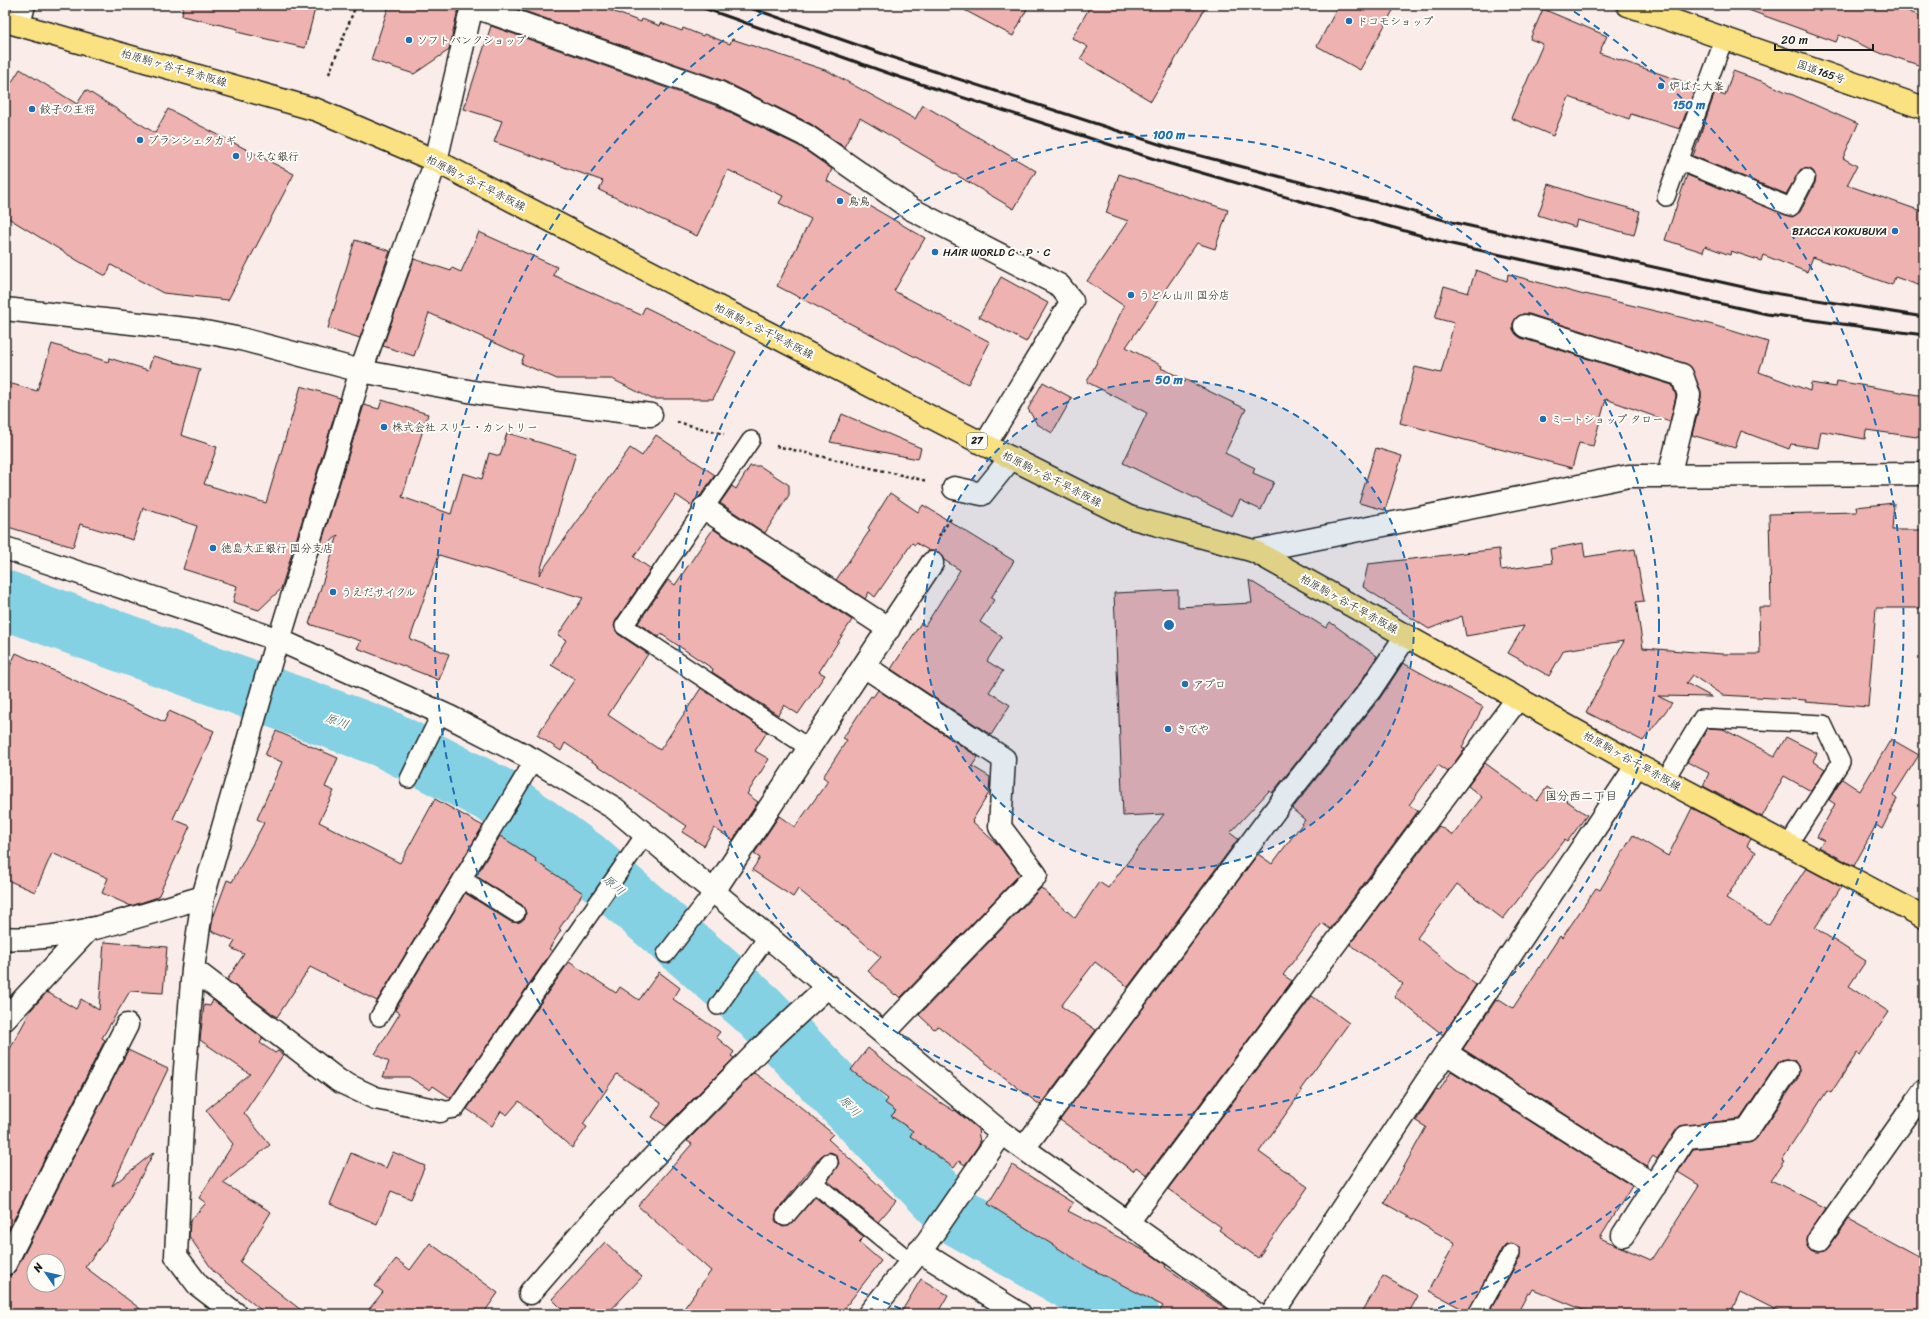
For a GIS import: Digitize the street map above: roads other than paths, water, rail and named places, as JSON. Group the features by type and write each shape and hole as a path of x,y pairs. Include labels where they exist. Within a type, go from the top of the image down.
{"main road":[{"name":"国道165号","path":"1628,5 1924,108"},
{"name":"柏原駒ヶ谷千早赤阪線","path":"16,17 317,110 436,162 985,445 1130,517 1254,551 1637,765 1924,917"}],"street":[{"path":"236,1314 198,1284 176,1256 184,1081 193,969 203,898 257,709 362,371 436,162 472,6 720,93 805,135 911,208 1059,285 1072,301 985,445"},
{"path":"5,309 195,330 241,339 362,371 479,392 651,415"},
{"path":"1525,326 1682,375 1689,395 1669,476"},
{"path":"961,489 982,494 1011,458"},
{"path":"1254,551 1629,476 1924,474"},
{"path":"704,508 889,629"},
{"path":"5,548 277,645 438,719 528,769 614,808 646,834 710,897 764,942 828,986 1002,1133 1256,1314"},
{"path":"710,897 932,563"},
{"path":"1024,1148 1282,801 1370,690 1406,636"},
{"path":"864,666 1004,759 1000,827 1036,875 884,1032"},
{"path":"1128,1222 1518,698"},
{"path":"1272,1314 1637,765"},
{"path":"5,938 24,939 89,929 203,898"},
{"path":"5,1019 89,929"},
{"path":"193,969 339,1081 375,1098 440,1110"},
{"path":"530,1293 607,1204 762,1048 828,986"},
{"path":"5,1264 127,1025"},
{"path":"1446,1053 1655,1186"},
{"path":"1623,1235 1686,1137 1747,1131 1787,1071"},
{"path":"1818,1241 1924,1091"},
{"path":"869,1314 915,1256 1002,1133"},
{"path":"915,1256 1020,1314"}],"lane":[{"path":"1666,197 1724,39"},
{"path":"1679,161 1791,206 1806,178"},
{"path":"751,440 624,626 809,748"},
{"path":"1665,780 1702,718 1823,724 1841,762 1788,845"},
{"path":"409,779 438,719"},
{"path":"379,1017 528,769"},
{"path":"440,1110 455,1109 646,834"},
{"path":"462,879 516,913"},
{"path":"666,954 710,897"},
{"path":"718,1006 764,942"},
{"path":"785,1217 814,1183 829,1162"},
{"path":"814,1183 915,1256"},
{"path":"1477,1314 1511,1253"}],"waterway":[{"name":"原川","path":"5,600 384,738 495,795 585,860 758,1010 957,1216 1130,1314"}],"railway":[{"path":"695,5 899,77 1167,163 1447,243 1767,314 1924,335"},
{"path":"742,5 909,63 1171,148 1452,222 1761,291 1924,317"}],"place":[{"name":"ドコモショップ","path":"1349,21"},
{"name":"ソフトバンクショップ","path":"409,40"},
{"name":"炉ばた大峯","path":"1661,86"},
{"name":"餃子の王将","path":"32,109"},
{"name":"ブランシェタカギ","path":"140,140"},
{"name":"りそな銀行","path":"236,156"},
{"name":"鳥鳥","path":"840,201"},
{"name":"BIACCA KOKUBUYA","path":"1895,231"},
{"name":"HAIR WORLD C・P・C","path":"935,252"},
{"name":"うどん山川 国分店","path":"1131,295"},
{"name":"ミートショップ タロー","path":"1543,419"},
{"name":"株式会社 スリー・カントリー","path":"384,427"},
{"name":"徳島大正銀行 国分支店","path":"213,548"},
{"name":"うえだサイクル","path":"333,592"},
{"name":"アプロ","path":"1185,684"},
{"name":"きてや","path":"1168,729"}],"district":[{"name":"国分西二丁目","path":"1581,796"}]}
